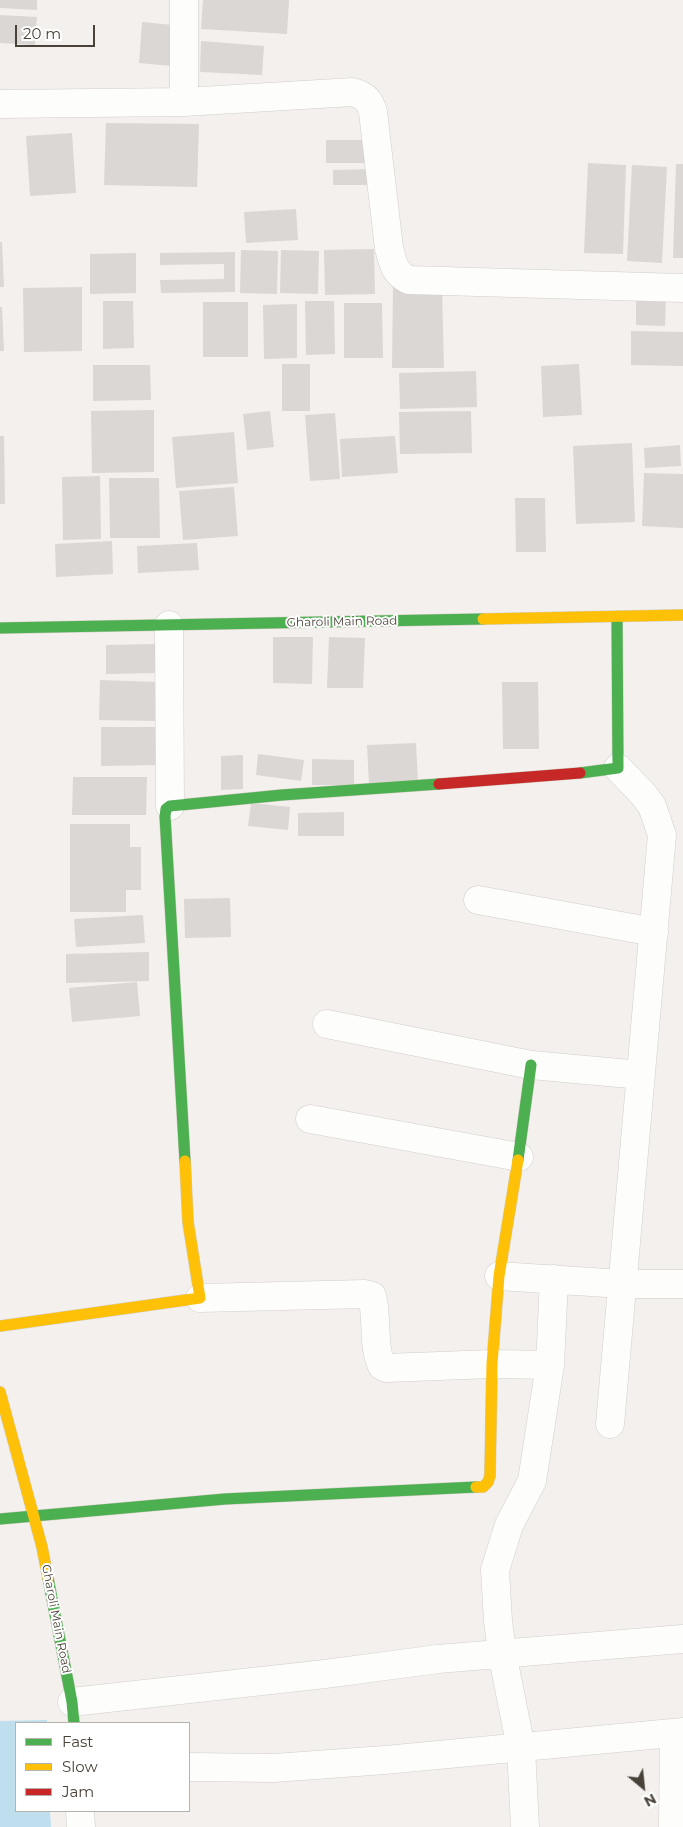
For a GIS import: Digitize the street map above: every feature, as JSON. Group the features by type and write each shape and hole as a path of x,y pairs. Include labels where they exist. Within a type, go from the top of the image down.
{"street":[{"path":"184,0 184,102"},
{"path":"0,104 184,102 354,92 363,95 371,102 389,248 399,275 409,280 683,288"},
{"name":"Gharoli Main Road","path":"0,628 683,615"},
{"path":"610,1424 654,932 673,835 643,794 618,768 617,617"},
{"path":"169,625 170,806"},
{"path":"200,1298 188,1222 178,1002 166,809 170,806 282,795 570,776 618,768"},
{"path":"478,900 654,932"},
{"path":"327,1024 530,1066 641,1075"},
{"path":"0,1519 225,1499 483,1487 488,1482 490,1476 492,1364 499,1276 519,1157 530,1066"},
{"path":"310,1119 519,1157"},
{"path":"499,1276 622,1284 683,1284"},
{"path":"525,1827 521,1748 502,1653 495,1570 509,1525 532,1481 550,1365 554,1279"},
{"path":"0,1326 200,1298 365,1294 372,1296 375,1329 382,1366 386,1368 492,1364 550,1365"},
{"name":"Gharoli Main Road","path":"0,1392 42,1547 73,1713"},
{"path":"73,1713 325,1674 438,1659 683,1639"},
{"path":"190,1766 274,1768 679,1733 673,1827"},
{"path":"80,1812 81,1827"}],"water":[{"path":"47,1720 47,1722 15,1722 15,1812 50,1812 51,1827 0,1827 0,1721"}],"building":[{"path":"0,0 37,0 37,10 0,8"},
{"path":"203,0 289,0 287,34 201,29"},
{"path":"0,15 37,17 35,45 0,43"},
{"path":"142,22 174,25 171,66 139,63"},
{"path":"201,41 264,46 262,75 200,72"},
{"path":"106,123 199,124 197,187 104,185"},
{"path":"72,133 76,193 30,196 26,136"},
{"path":"326,140 365,140 365,163 326,163"},
{"path":"588,163 626,165 623,254 584,253"},
{"path":"676,164 683,164 683,258 673,258"},
{"path":"632,165 667,167 662,263 627,261"},
{"path":"371,169 371,185 333,185 333,170"},
{"path":"296,209 298,240 246,243 244,212"},
{"path":"0,242 2,242 4,287 0,287"},
{"path":"374,249 375,294 325,295 324,250"},
{"path":"241,250 278,251 277,294 240,293"},
{"path":"281,250 319,251 318,294 280,293"},
{"path":"235,252 235,292 161,293 160,280 224,279 224,264 160,265 160,253"},
{"path":"136,253 136,293 90,294 90,254"},
{"path":"393,285 442,288 444,368 392,368"},
{"path":"82,287 82,351 24,352 23,288"},
{"path":"636,299 666,299 665,326 636,325"},
{"path":"103,301 133,301 134,348 103,349"},
{"path":"305,301 334,301 335,354 306,355"},
{"path":"203,302 248,302 248,357 203,357"},
{"path":"344,303 382,303 383,358 344,358"},
{"path":"297,304 297,358 264,359 263,305"},
{"path":"0,307 2,307 4,351 0,351"},
{"path":"631,331 683,332 683,366 631,365"},
{"path":"282,364 310,364 310,411 282,411"},
{"path":"579,364 582,415 543,417 541,366"},
{"path":"93,365 150,365 151,400 93,401"},
{"path":"476,371 477,407 400,409 399,373"},
{"path":"154,410 154,472 92,473 91,411"},
{"path":"270,411 274,447 247,450 243,414"},
{"path":"471,411 472,453 400,454 399,412"},
{"path":"335,413 340,479 310,481 305,415"},
{"path":"234,432 238,483 176,488 172,437"},
{"path":"0,436 4,436 5,504 0,504"},
{"path":"395,436 398,473 342,477 340,439"},
{"path":"632,443 635,522 576,524 573,446"},
{"path":"680,445 681,466 645,468 644,448"},
{"path":"644,473 683,474 683,528 642,526"},
{"path":"100,476 101,539 63,540 62,477"},
{"path":"109,478 159,478 160,538 110,538"},
{"path":"234,487 238,536 183,540 179,491"},
{"path":"515,498 545,498 546,552 516,552"},
{"path":"112,541 113,574 56,577 55,544"},
{"path":"197,543 199,570 138,573 137,546"},
{"path":"273,637 313,637 312,684 273,683"},
{"path":"329,637 365,638 363,688 327,688"},
{"path":"157,644 158,673 106,674 106,645"},
{"path":"100,680 157,682 156,721 99,720"},
{"path":"502,682 538,682 539,749 503,749"},
{"path":"101,727 159,727 159,765 101,766"},
{"path":"416,743 418,782 369,784 367,745"},
{"path":"258,754 304,760 301,781 256,775"},
{"path":"243,755 243,789 221,790 221,756"},
{"path":"312,759 354,760 354,785 312,785"},
{"path":"73,777 147,777 146,815 72,815"},
{"path":"251,803 290,807 288,830 248,826"},
{"path":"344,812 344,836 298,836 298,813"},
{"path":"70,824 130,824 130,847 141,847 141,890 126,890 126,912 70,912"},
{"path":"230,898 231,937 185,938 184,899"},
{"path":"143,915 145,943 76,947 74,919"},
{"path":"149,952 149,981 66,983 66,954"},
{"path":"137,982 140,1016 72,1022 69,988"}],"traffic: fast":[{"path":"580,773 618,768 617,617"},
{"path":"0,628 483,619"},
{"path":"185,1161 166,809 170,806 282,795 439,784"},
{"path":"518,1160 531,1065"},
{"path":"0,1519 225,1499 476,1487"},
{"path":"48,1578 72,1702 74,1722"}],"traffic: slow":[{"path":"483,619 683,615"},
{"path":"476,1487 483,1487 488,1482 490,1476 492,1364 499,1276 518,1160"},
{"path":"0,1326 200,1298 188,1222 185,1161"},
{"path":"0,1392 42,1547 48,1578"}],"traffic: jam":[{"path":"439,784 580,773"}]}
